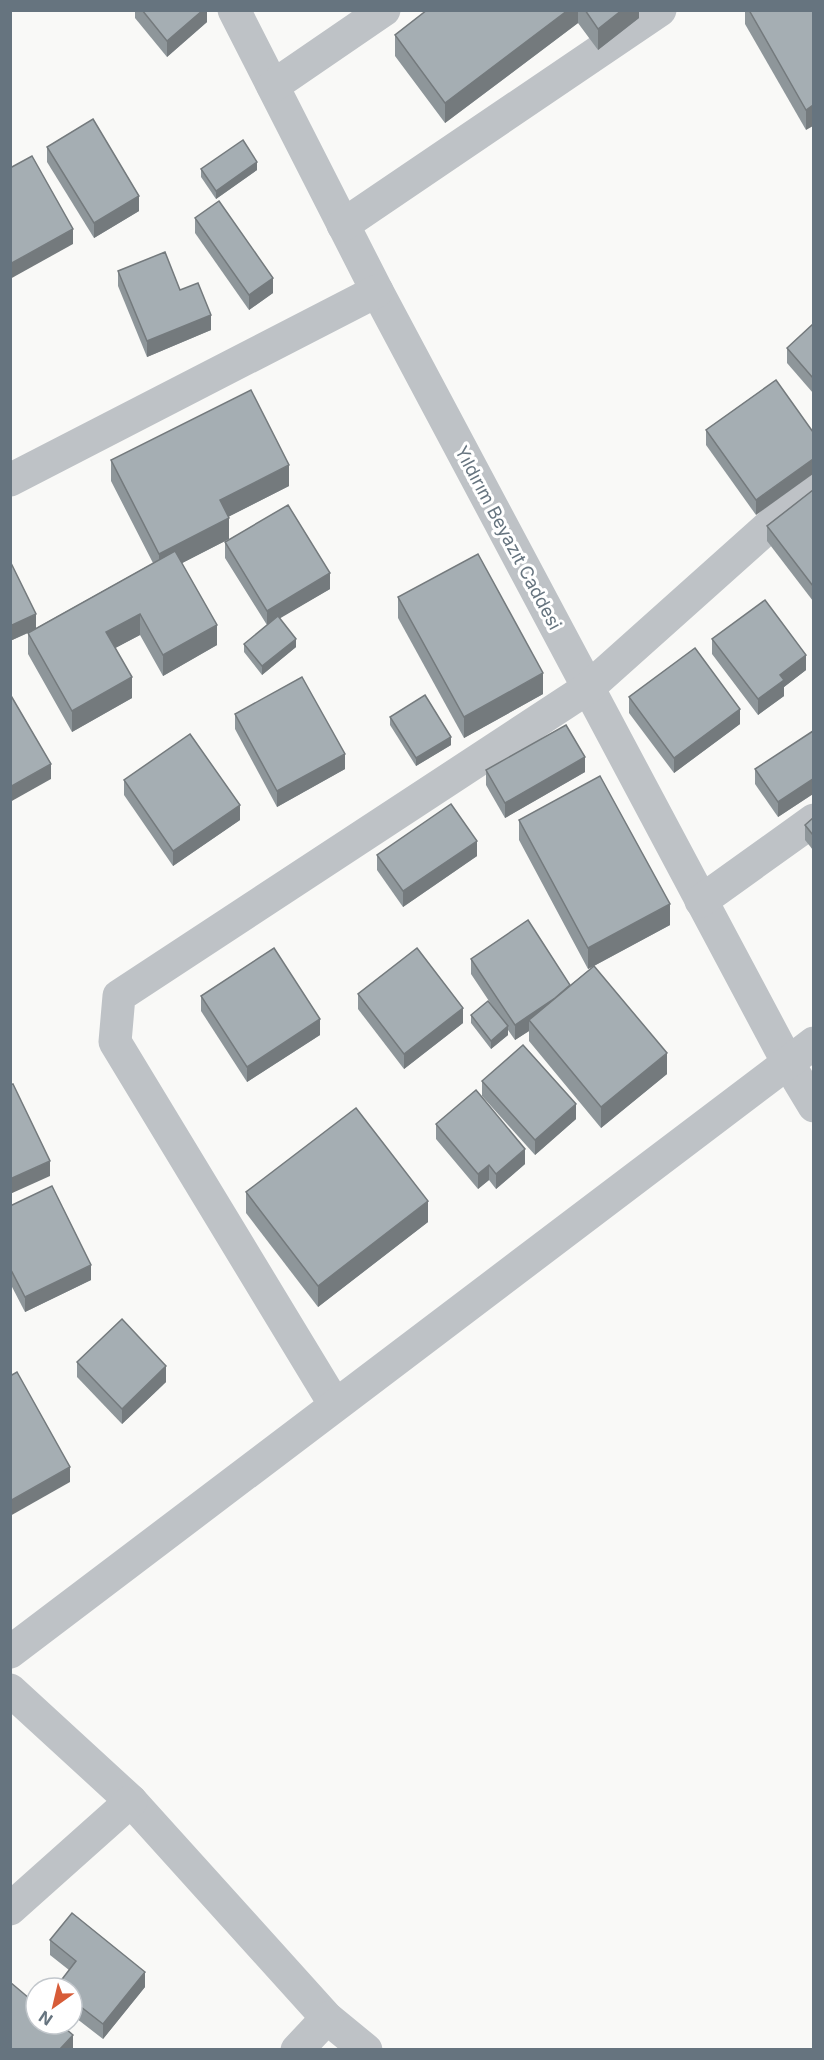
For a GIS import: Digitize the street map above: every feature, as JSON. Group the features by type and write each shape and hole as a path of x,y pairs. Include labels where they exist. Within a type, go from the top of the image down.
{"street":[{"name":"Yıldırım Beyazıt Caddesi","path":"234,10 376,291 701,901 813,1106"},
{"path":"273,86 384,10"},
{"path":"343,225 660,10"},
{"path":"10,480 376,291"},
{"path":"335,1405 115,1042 119,996 588,688 813,486"},
{"path":"701,901 813,820"},
{"path":"10,1652 813,1043"},
{"path":"10,1690 131,1801 327,2018 366,2049"},
{"path":"10,1909 131,1801"},
{"path":"297,2049 327,2018"}],"building":[{"path":"142,10 203,10 167,41"},
{"path":"427,10 568,10 445,103 395,35"},
{"path":"585,10 622,10 598,29"},
{"path":"749,10 813,10 813,105 806,110"},
{"path":"93,119 139,196 94,223 47,147"},
{"path":"243,140 257,162 216,191 201,169"},
{"path":"32,156 73,229 10,264 10,168"},
{"path":"219,201 273,278 249,295 195,218"},
{"path":"165,252 180,290 198,283 211,315 147,341 118,271"},
{"path":"813,324 813,378 787,348"},
{"path":"776,380 813,432 813,459 756,500 706,430"},
{"path":"251,390 289,465 220,500 229,518 159,554 111,460"},
{"path":"813,490 813,586 767,526"},
{"path":"288,505 330,573 267,611 225,542"},
{"path":"175,551 217,625 163,655 140,614 106,632 132,677 72,711 28,633"},
{"path":"478,554 543,673 464,717 398,597"},
{"path":"10,561 36,614 10,626"},
{"path":"765,600 806,655 780,675 784,680 758,699 712,639"},
{"path":"278,616 296,639 262,666 244,644"},
{"path":"695,648 740,709 674,758 629,697"},
{"path":"302,677 345,754 277,791 235,714"},
{"path":"10,694 51,764 10,787"},
{"path":"425,695 451,737 416,758 390,717"},
{"path":"566,725 585,757 505,803 486,770"},
{"path":"813,731 813,779 778,802 755,769"},
{"path":"190,734 240,805 173,851 124,780"},
{"path":"600,776 670,904 588,948 519,820"},
{"path":"451,804 477,841 403,891 377,855"},
{"path":"813,818 813,835 805,825"},
{"path":"528,920 570,985 515,1025 471,959"},
{"path":"274,948 320,1019 247,1067 201,996"},
{"path":"417,948 463,1008 404,1054 358,994"},
{"path":"594,966 667,1053 601,1107 529,1020"},
{"path":"488,1001 508,1026 491,1041 471,1015"},
{"path":"523,1045 576,1104 535,1140 482,1081"},
{"path":"13,1084 50,1161 10,1179 10,1085"},
{"path":"476,1090 525,1149 496,1174 489,1165 478,1174 436,1124"},
{"path":"356,1108 428,1201 318,1286 246,1192"},
{"path":"52,1186 91,1265 25,1297 10,1268 10,1206"},
{"path":"122,1319 166,1366 122,1409 77,1362"},
{"path":"17,1372 70,1467 10,1501 10,1376"},
{"path":"72,1913 145,1972 103,2024 84,2009 84,1976 64,1976 76,1961 50,1940"},
{"path":"10,1982 24,1994 24,2036 72,2036 60,2049 10,2049"}]}
